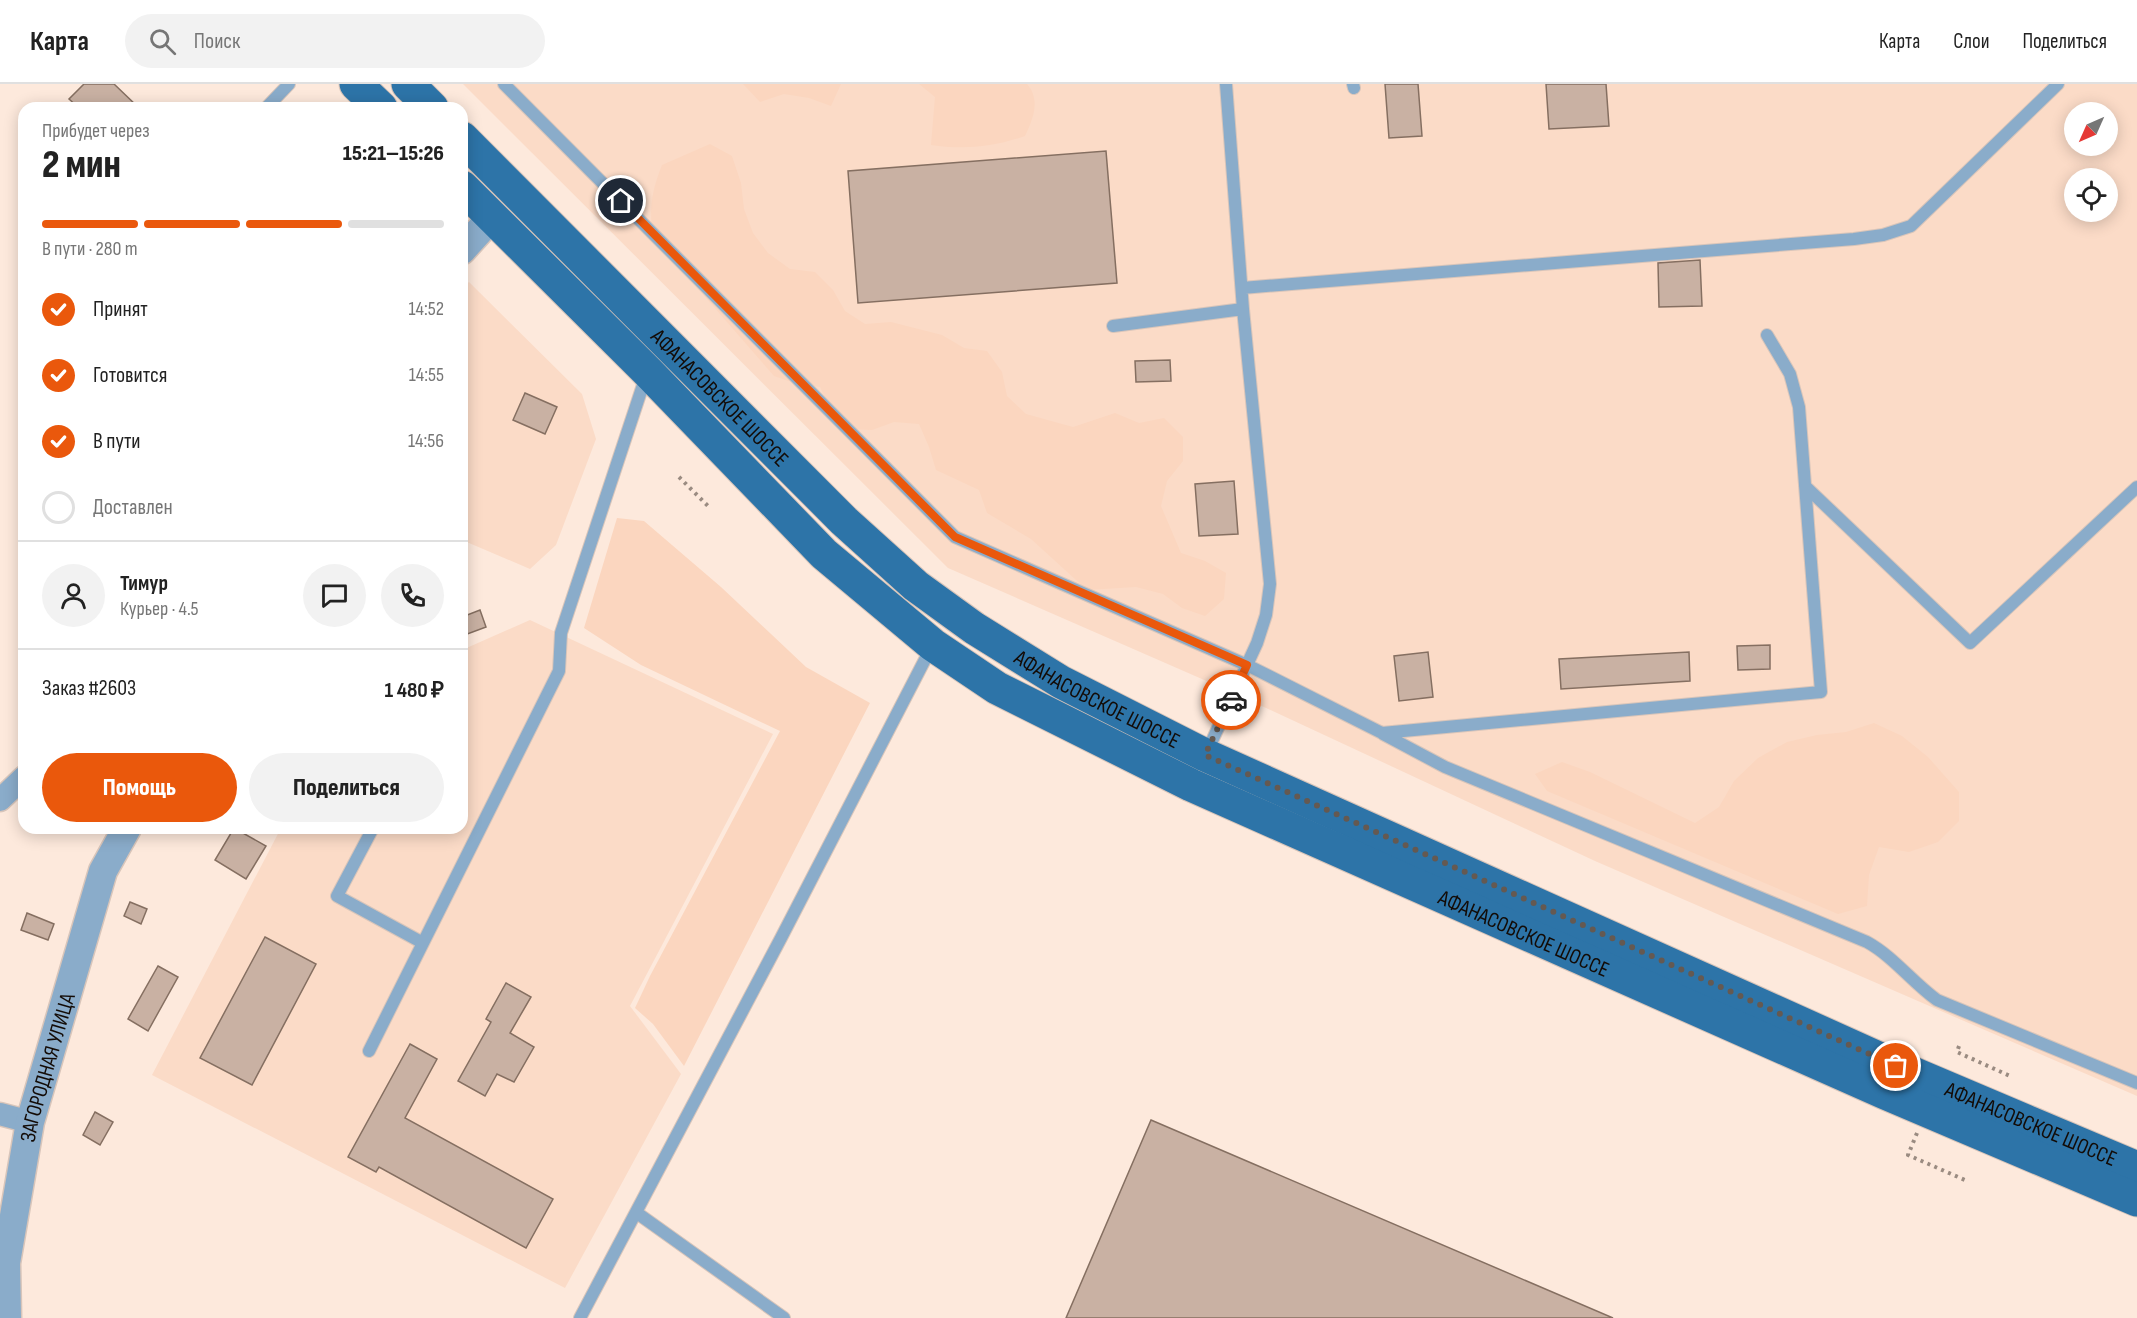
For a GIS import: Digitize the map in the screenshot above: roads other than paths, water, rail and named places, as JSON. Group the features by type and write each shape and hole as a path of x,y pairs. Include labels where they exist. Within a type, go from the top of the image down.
{"main road":[{"path":"356,84 375,102"},
{"path":"408,84 426,102"},
{"name":"АФАНАСОВСКОЕ ШОССЕ","path":"468,144 844,521 916,586 974,628 1198,770 1885,1093 2137,1200"},
{"name":"АФАНАСОВСКОЕ ШОССЕ","path":"468,193 648,372 824,554 933,645 997,688 1198,770 2137,1168"}],"street":[{"path":"468,243 492,217"},
{"path":"0,800 18,783"},
{"name":"ЗАГОРОДНАЯ УЛИЦА","path":"7,1318 6,1263 30,1122 103,871 124,834"},
{"path":"0,1114 30,1122"}],"lane":[{"path":"272,102 289,84"},
{"path":"504,84 955,537 1247,665 1445,767 1867,942 1885,952 1921,989 1937,1000 2137,1083"},
{"path":"1198,770 1257,643 1266,615 1270,584 1243,309 1226,84"},
{"path":"1242,288 1882,235 1911,226 2058,84"},
{"path":"1113,326 1243,309"},
{"path":"1382,733 1821,692 1799,407 1790,374 1767,335"},
{"path":"369,1051 559,671 561,633 648,372"},
{"path":"1805,486 1970,643 2137,487"},
{"path":"580,1318 933,645"},
{"path":"370,834 337,896 423,943"},
{"path":"637,1213 784,1318"}]}
